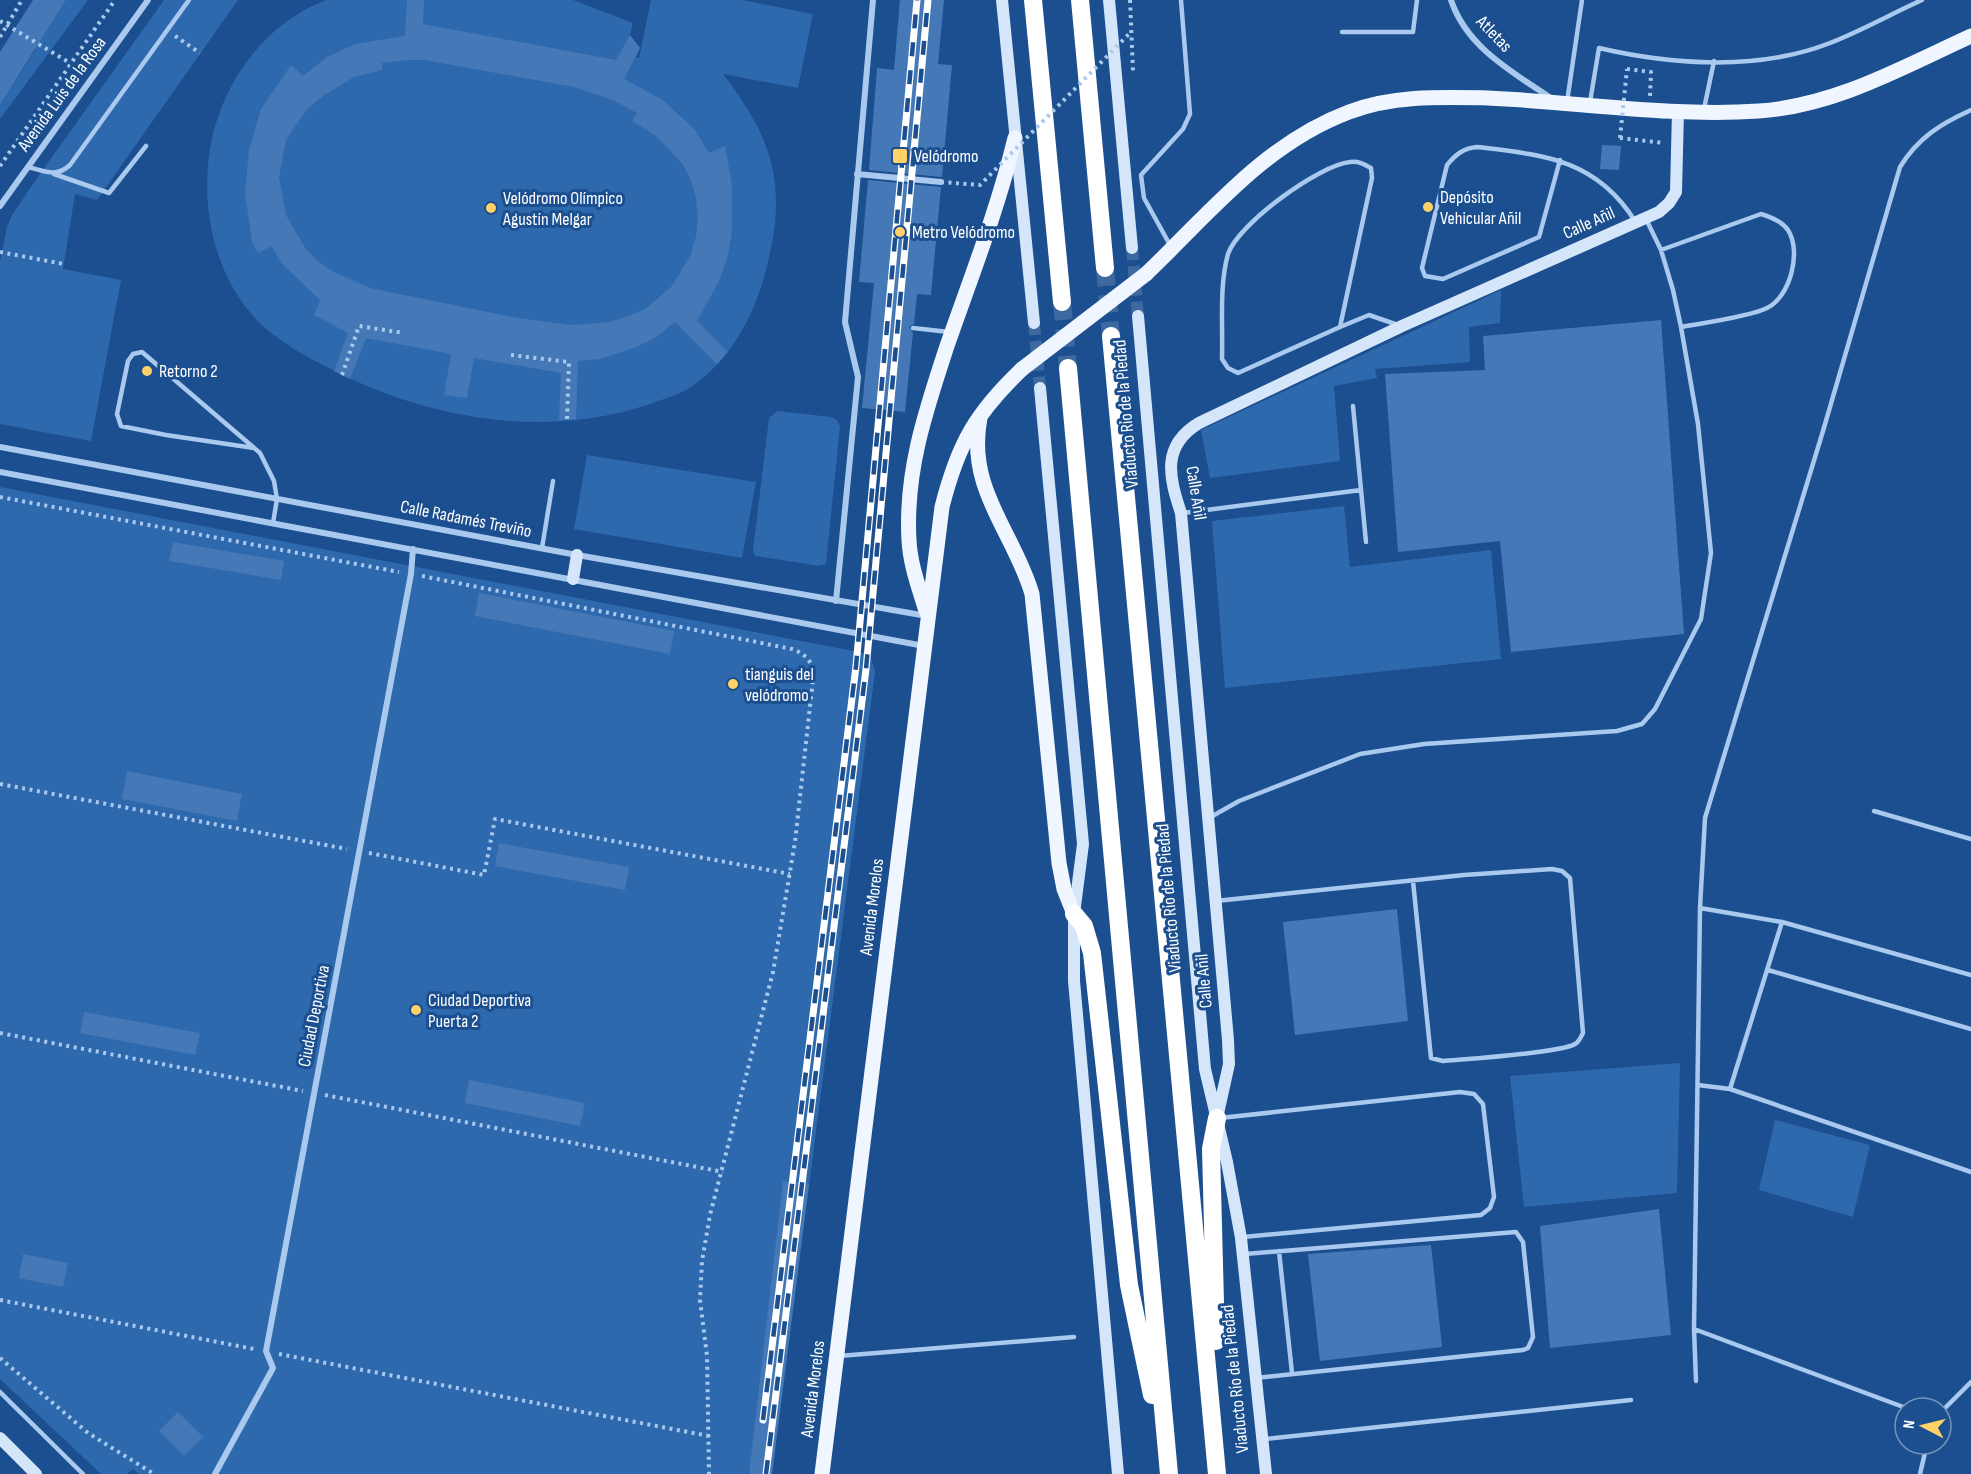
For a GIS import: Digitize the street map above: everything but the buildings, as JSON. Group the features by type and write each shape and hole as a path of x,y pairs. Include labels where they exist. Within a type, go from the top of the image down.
{"highway":[{"path":"1033,0 1062,302"},
{"path":"1080,0 1104,268"},
{"name":"Viaducto Río de la Piedad","path":"1111,336 1217,1474"},
{"path":"1068,368 1168,1465"},
{"path":"1074,914 1084,926 1092,954 1129,1285 1137,1334 1168,1465"},
{"path":"1210,1400 1216,1349 1211,1149 1217,1118"}],"main road":[{"path":"1002,0 1034,323"},
{"path":"1110,0 1131,248"},
{"path":"1172,249 1221,198 1268,156 1307,131 1350,111 1424,97 1561,101 1678,111 1760,111 1821,100 1858,87 1971,36"},
{"name":"Calle Añil","path":"1217,1118 1229,1064 1181,513 1171,482 1171,461 1179,440 1199,423 1402,326 1641,222 1669,203 1676,192 1678,111"},
{"path":"928,616 913,568 909,543 909,498 922,422 1003,190 1016,138"},
{"name":"Avenida Morelos","path":"822,1474 938,533 949,479 957,454 981,412 1022,369 1146,274 1172,249"},
{"name":"Viaducto Río de la Piedad","path":"1138,316 1205,1069 1241,1238 1266,1474"},
{"path":"1040,388 1083,844 1072,944 1075,1001 1118,1474"},
{"path":"981,412 977,447 981,475 1001,528 1024,571 1032,594 1059,863 1064,889 1074,914"},
{"path":"573,579 577,555"},
{"path":"0,1438 36,1474"}],"street":[{"name":"Avenida Luis de la Rosa","path":"0,206 148,0"},
{"path":"836,601 858,377 845,322 873,0"},
{"name":"Atletas","path":"1451,0 1464,27 1492,59 1561,101"},
{"path":"857,174 941,182"},
{"name":"Calle Radamés Treviño","path":"0,447 577,555 928,616"},
{"path":"0,472 924,646"},
{"name":"Ciudad Deportiva","path":"214,1474 273,1368 266,1351 411,574 413,549"}],"lane":[{"path":"54,174 63,172 70,165 189,0"},
{"path":"1172,249 1144,198 1141,175 1183,129 1190,114 1181,0"},
{"path":"1342,32 1413,32 1417,0"},
{"path":"1561,101 1582,0"},
{"path":"1590,104 1599,48 1654,60 1758,59 1801,52 1830,43 1922,0"},
{"path":"1704,112 1714,61"},
{"path":"1696,1381 1694,1329 1700,908 1705,818 1900,167 1925,136 1948,120 1971,110"},
{"path":"28,167 109,193 146,146"},
{"path":"1207,818 1239,801 1360,754 1424,744 1617,731 1642,724 1655,709 1701,619 1711,553 1698,424 1681,327 1661,250 1623,202 1593,177 1560,160 1477,147 1468,148 1453,157 1448,165 1422,268 1425,276 1443,279 1539,237 1560,160"},
{"path":"1340,327 1372,178 1371,168 1362,162 1348,162 1287,192 1272,203 1229,251 1225,268 1222,359 1228,368 1239,373 1369,315 1402,326"},
{"path":"1661,250 1761,213 1775,218 1788,230 1794,246 1791,278 1782,294 1768,308 1681,327"},
{"path":"913,328 952,332"},
{"path":"254,448 121,426 117,414 128,361 133,354 141,352 149,356 177,383 260,453 273,476 277,499 273,523"},
{"path":"1353,406 1366,542"},
{"path":"542,548 553,480"},
{"path":"1181,513 1361,490"},
{"path":"1874,811 1971,839"},
{"path":"1216,901 1413,881 1552,868 1562,871 1570,878 1583,1033 1579,1040 1573,1046 1552,1050 1443,1061 1431,1058 1413,881"},
{"path":"1700,908 1782,922 1971,975"},
{"path":"1730,1089 1782,922"},
{"path":"1768,970 1971,1029"},
{"path":"1698,1085 1730,1089 1971,1172"},
{"path":"1217,1118 1460,1092 1474,1094 1483,1104 1494,1197 1490,1208 1481,1215 1241,1238"},
{"path":"1243,1254 1516,1232 1523,1242 1532,1326 1532,1343 1523,1350 1256,1378"},
{"path":"1279,1251 1292,1373"},
{"path":"1694,1329 1893,1401"},
{"path":"837,1356 876,1355 1074,1337"},
{"path":"1953,1400 1971,1382"},
{"path":"0,1392 83,1474"},
{"path":"1262,1439 1631,1400"},
{"path":"1920,1474 1924,1456"}],"path":[{"path":"0,37 22,0"},
{"path":"0,166 115,0"},
{"path":"1130,0 1133,75"},
{"path":"0,21 70,63"},
{"path":"167,31 200,53"},
{"path":"941,182 980,185 1131,32"},
{"path":"1648,108 1652,72 1627,69 1620,138 1658,142"},
{"path":"0,252 64,264"},
{"path":"342,375 359,327 404,333"},
{"path":"511,355 570,362 567,420"},
{"path":"0,497 551,600 802,653 811,661 814,670 790,874 773,972 710,1215 702,1261 700,1300 707,1356 709,1474"},
{"path":"0,784 484,875 495,819 790,874"},
{"path":"0,1033 723,1172"},
{"path":"0,1300 709,1436"},
{"path":"0,1358 88,1433 154,1474"}],"shaded area":[{"path":"66,0 88,0 0,119 0,105 36,49 12,33 18,23 42,38"},
{"path":"164,0 238,0 97,200 75,194 63,269 121,280 91,441 0,424 0,262 7,227 12,215 42,171"},
{"name":"Velódromo Olímpico Agustín Melgar","path":"326,0 573,0 633,23 630,35 640,48 636,57 639,58 651,0 742,0 813,14 798,88 723,74 753,118 763,138 775,182 776,205 769,258 759,294 743,329 722,360 689,389 644,406 606,416 568,421 529,422 490,419 451,412 376,390 311,359 264,327 235,291 216,248 208,202 209,156 222,106 246,62 282,25"},
{"path":"1501,290 1500,323 1469,327 1470,362 1375,369 1377,378 1334,386 1340,461 1210,478 1201,430"},
{"path":"777,411 831,417 837,420 840,427 826,564 819,566 755,556 753,550 769,418"},
{"path":"587,455 756,482 742,558 574,529"},
{"name":"Ciudad Deportiva Puerta 2","path":"0,487 864,653 871,658 875,672 772,1474 139,1474 133,1469 127,1474 101,1474 0,1379"},
{"path":"1344,506 1350,567 1491,550 1501,659 1225,688 1212,521"},
{"path":"1680,1063 1677,1193 1524,1207 1510,1076"},
{"path":"1775,1120 1870,1145 1853,1217 1759,1190"}],"tunnel":[{"path":"1132,248 1138,316"},
{"path":"1105,268 1111,336"},
{"path":"1062,302 1068,368"},
{"path":"1034,323 1040,388"}],"railway":[{"path":"763,1420 856,666 917,0"},
{"path":"766,1474 866,669 928,0"}],"place":[{"name":"Velódromo","path":"900,156"},
{"name":"Depósito Vehicular Añil","path":"1428,207"},
{"name":"Velódromo Olímpico Agustín Melgar","path":"491,208"},
{"name":"Metro Velódromo","path":"900,232"},
{"name":"Retorno 2","path":"147,371"},
{"name":"tianguis del velódromo","path":"733,684"},
{"name":"Ciudad Deportiva Puerta 2","path":"416,1010"}]}
